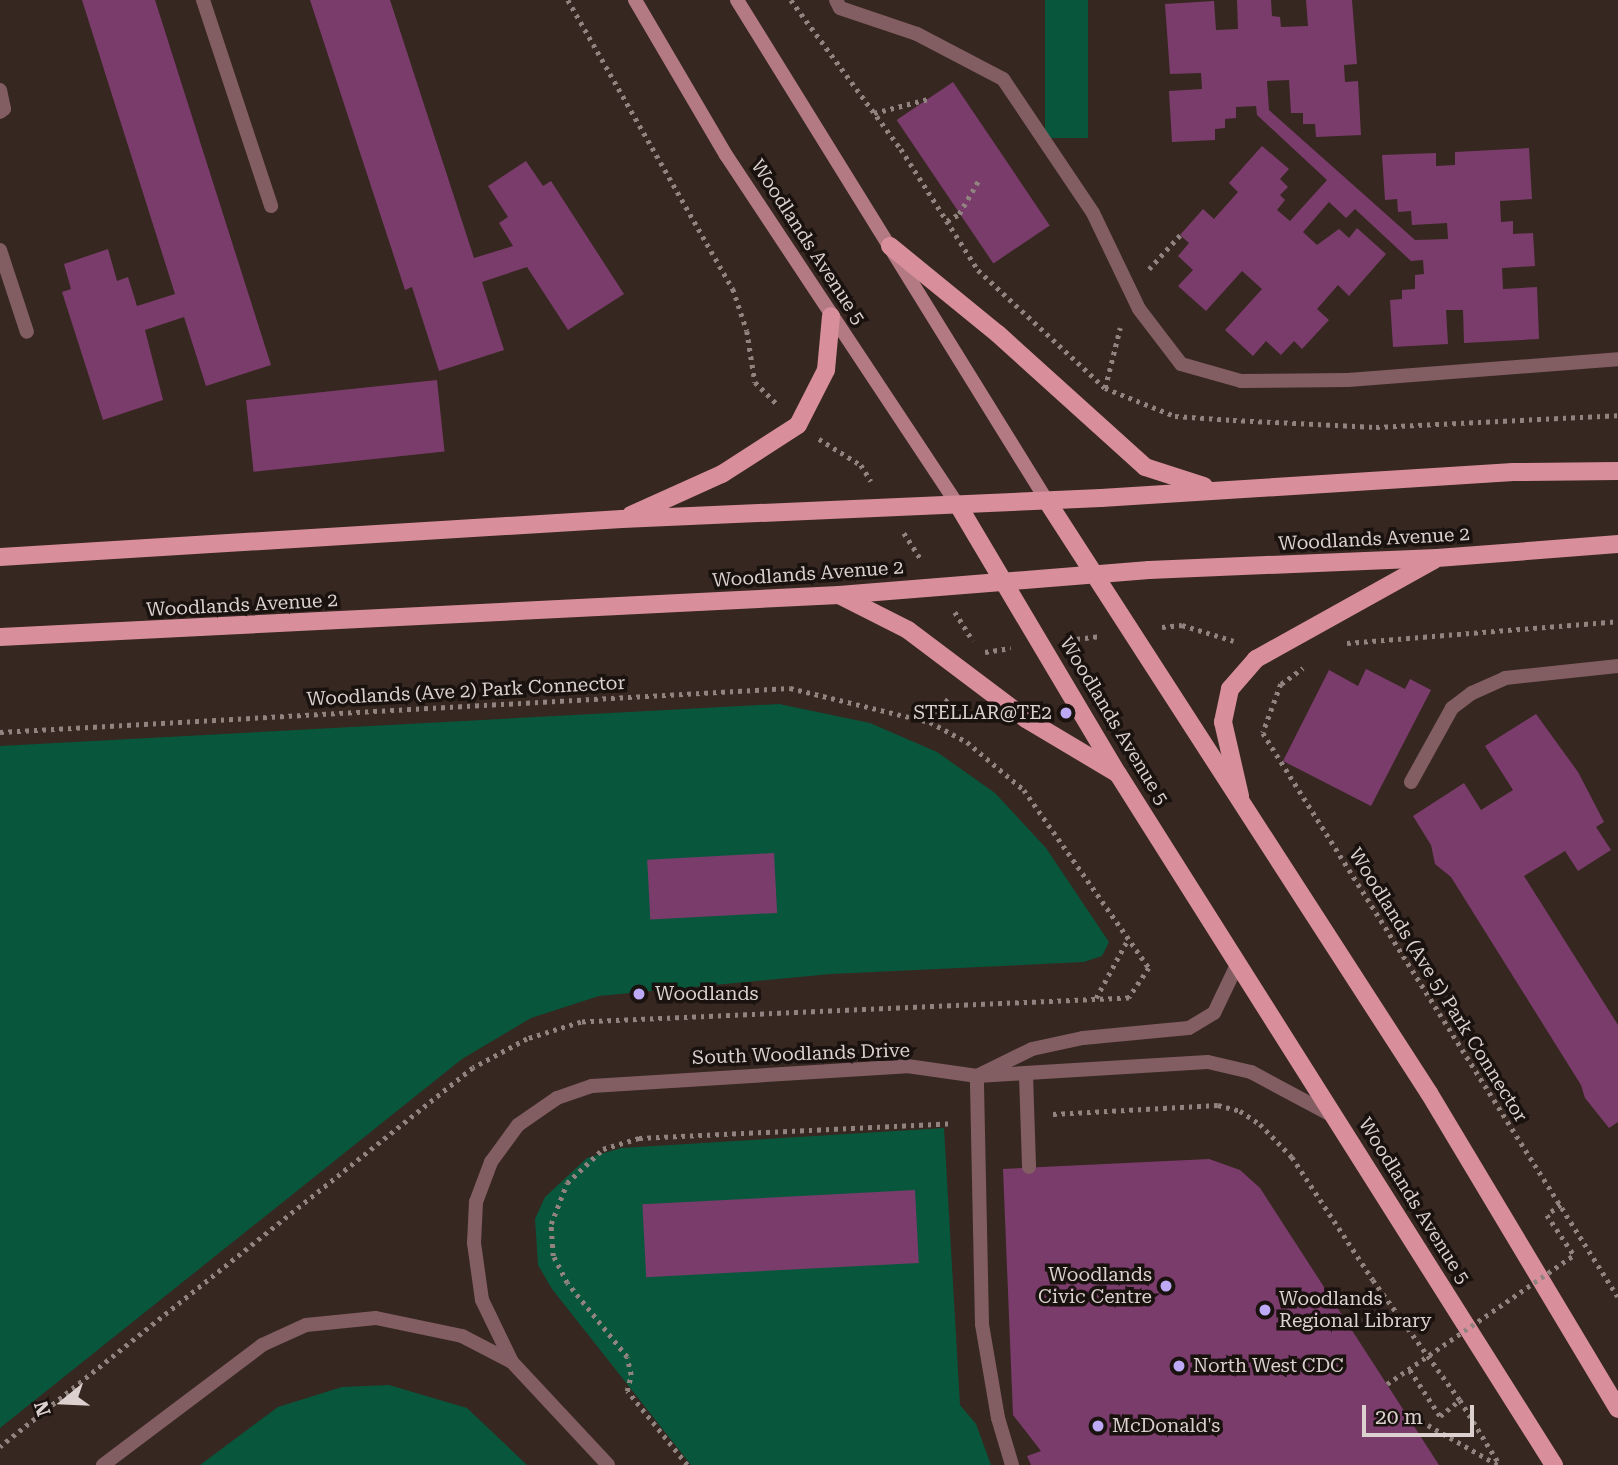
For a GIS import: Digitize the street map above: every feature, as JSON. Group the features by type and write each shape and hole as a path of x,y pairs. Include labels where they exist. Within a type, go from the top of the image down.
{"main road":[{"name":"Woodlands Avenue 5","path":"635,0 726,155 958,505 1118,774 1338,1118 1554,1465"},
{"path":"737,0 1091,575 1422,1081 1618,1409"},
{"path":"890,246 998,334 1145,467 1213,489"},
{"path":"622,519 722,474 798,425 826,370 831,316"},
{"path":"0,556 622,519 1047,501 1513,472 1618,471"},
{"name":"Woodlands Avenue 2","path":"0,637 839,596 1005,580 1437,558 1618,544"},
{"path":"1243,810 1223,722 1230,690 1256,659 1437,558"},
{"path":"839,596 908,630 1026,719 1118,774"}],"street":[{"path":"203,0 271,206"},
{"path":"840,3 918,34 1003,79 1093,213 1130,290 1181,364 1241,382 1348,380 1618,359"},
{"path":"0,90 4,109 0,112"},
{"path":"0,250 27,332"},
{"path":"1411,782 1452,708 1472,693 1505,678 1618,666"},
{"path":"1012,1465 998,1418 982,1324 977,1076 1032,1049 1083,1038 1189,1028 1214,1013 1237,963"},
{"name":"South Woodlands Drive","path":"512,1362 482,1300 474,1243 476,1202 491,1162 518,1125 557,1098 592,1086 653,1079 907,1066 977,1076 1208,1062 1251,1072 1338,1118"},
{"path":"1026,1075 1029,1167"},
{"path":"103,1465 262,1345 306,1325 376,1318 462,1336 512,1362 608,1465"}],"path":[{"path":"568,0 733,289 747,331 755,382"},
{"path":"874,113 928,99"},
{"path":"947,222 959,214 980,178"},
{"path":"1105,388 1130,290 1180,235"},
{"path":"1339,648 1350,642 1618,621"},
{"path":"980,653 1182,625"},
{"name":"Woodlands (Ave 5) Park Connector","path":"1307,665 1281,684 1262,733 1618,1297"},
{"name":"Woodlands (Ave 2) Park Connector","path":"0,732 790,688 930,722 967,742 1024,790 1127,942 1096,998"},
{"path":"1028,1116 1218,1105 1240,1111 1260,1124 1292,1157 1373,1280 1460,1400 1499,1465"},
{"path":"687,1465 627,1391 631,1375 628,1357 568,1283 553,1256 551,1224 567,1183 603,1149 639,1138 978,1122"},
{"path":"1387,1384 1574,1255 1547,1215 1561,1205"},
{"path":"1410,1370 1440,1416 1460,1400"},
{"path":"1428,1424 1499,1465"}],"green space":[{"path":"1045,0 1088,0 1088,138 1045,138"},
{"path":"779,704 870,723 937,752 995,793 1046,848 1109,942 1102,956 1084,962 831,974 599,996 531,1018 462,1059 0,1428 0,746"},
{"path":"944,1128 960,1405 976,1424 991,1465 691,1465 552,1289 538,1265 535,1219 545,1197 587,1158 621,1148"},
{"path":"389,1385 467,1408 527,1465 200,1465 278,1407 342,1387"}],"building":[{"path":"82,0 155,0 271,365 206,386 184,317 145,330 163,400 103,420 62,292 71,289 64,264 108,249 117,281 128,277 137,306 175,294"},
{"path":"310,0 390,0 474,258 513,246 499,223 508,217 488,186 526,161 543,186 551,181 624,294 568,330 527,267 482,282 504,350 439,371 412,287 405,290"},
{"path":"1237,0 1271,0 1272,16 1280,17 1281,27 1308,26 1306,0 1352,0 1357,64 1344,65 1345,82 1358,81 1361,135 1316,137 1315,124 1303,124 1303,113 1291,113 1289,80 1267,81 1269,110 1415,240 1448,239 1447,223 1412,225 1411,211 1398,212 1397,199 1385,200 1382,155 1436,153 1436,166 1455,165 1455,152 1529,148 1532,199 1500,201 1501,222 1513,221 1513,234 1533,233 1535,266 1502,268 1503,289 1537,287 1539,339 1464,343 1463,310 1446,310 1448,344 1393,347 1390,300 1402,299 1402,290 1415,289 1415,275 1424,274 1423,260 1411,261 1355,209 1346,218 1329,202 1303,232 1317,245 1339,229 1349,238 1357,228 1386,254 1349,296 1338,285 1317,309 1329,320 1302,349 1294,341 1281,355 1266,341 1253,356 1225,330 1262,289 1242,271 1206,311 1178,286 1193,270 1178,256 1189,243 1180,235 1203,209 1214,219 1238,192 1229,183 1262,146 1289,169 1280,179 1288,187 1280,195 1285,200 1277,210 1290,221 1327,180 1257,115 1256,106 1236,107 1236,118 1225,119 1225,128 1215,129 1215,140 1172,142 1169,91 1202,89 1201,73 1170,74 1165,4 1214,1 1216,30 1238,29"},
{"path":"953,82 1050,225 993,263 897,120"},
{"path":"437,380 445,452 254,472 246,400"},
{"path":"1366,669 1405,689 1410,679 1431,690 1371,806 1283,761 1329,670 1358,686"},
{"path":"1536,714 1578,772 1604,822 1596,827 1611,850 1578,871 1565,851 1524,876 1618,1025 1618,1122 1609,1128 1585,1098 1581,1085 1451,877 1435,864 1431,845 1413,816 1464,783 1481,810 1513,790 1485,746"},
{"path":"774,853 777,913 650,920 647,860"},
{"name":"Woodlands Civic Centre","path":"1209,1159 1240,1170 1260,1188 1439,1465 1031,1465 1027,1456 1041,1451 1013,1415 1003,1169"},
{"path":"915,1190 919,1263 646,1277 642,1204"}],"place":[{"name":"STELLAR@TE2","path":"1066,713"},
{"name":"Woodlands","path":"639,994"},
{"name":"Woodlands Civic Centre","path":"1166,1286"},
{"name":"Woodlands Regional Library","path":"1265,1310"},
{"name":"North West CDC","path":"1179,1366"},
{"name":"McDonald's","path":"1098,1426"}]}
